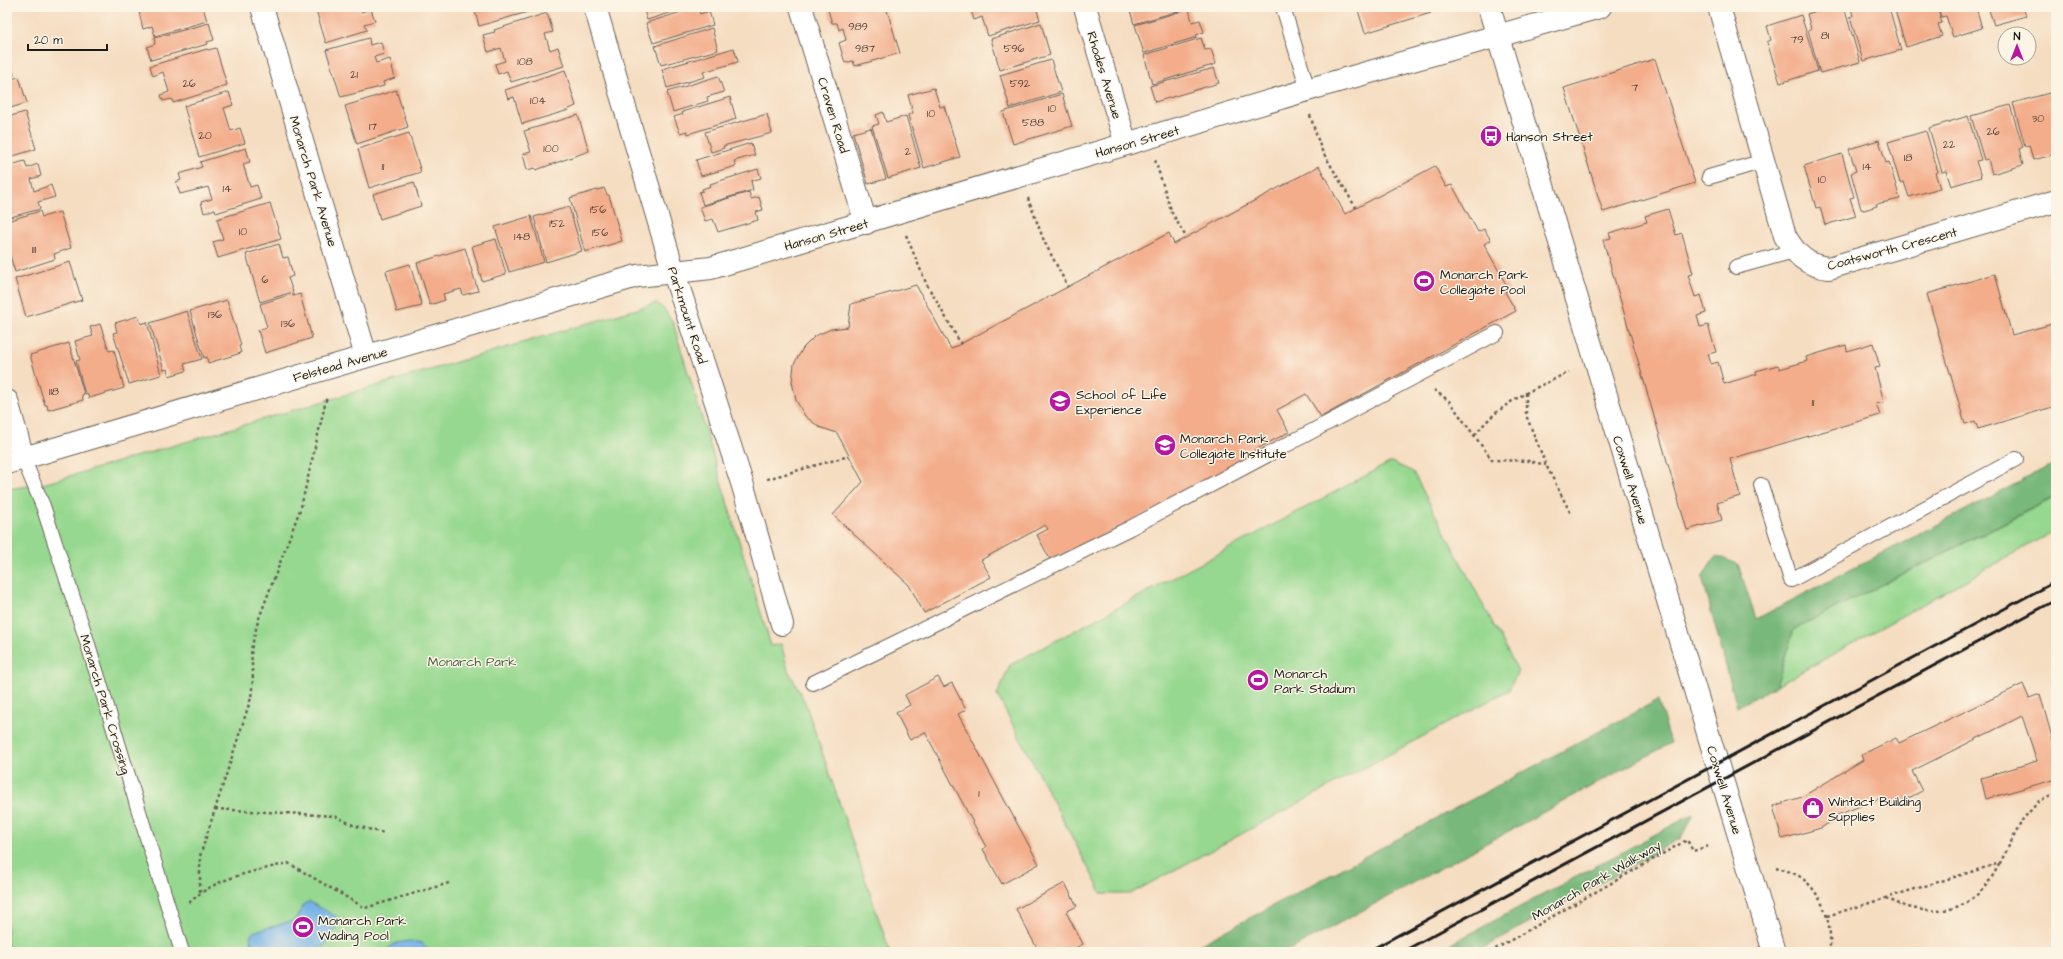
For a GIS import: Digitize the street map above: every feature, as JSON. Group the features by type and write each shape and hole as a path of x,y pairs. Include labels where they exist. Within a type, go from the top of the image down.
{"street":[{"name":"Monarch Park Avenue","path":"262,7 366,356"},
{"name":"Parkmount Road","path":"595,7 674,273 743,486 782,624"},
{"name":"Craven Road","path":"801,7 866,223"},
{"name":"Rhodes Avenue","path":"1085,7 1126,144"},
{"name":"Coxwell Avenue","path":"1489,7 1774,952"},
{"name":"Hanson Street","path":"674,273 711,268 866,223 1126,144 1309,100 1498,36 1600,7"},
{"name":"Coatsworth Crescent","path":"1719,7 1785,236 1794,251 1810,264 1829,268 2056,200"},
{"name":"Felstead Avenue","path":"15,461 637,276 674,273"},
{"path":"7,402 15,461"}],"lane":[{"path":"1283,7 1309,100"},
{"path":"1709,177 1764,161"},
{"path":"1736,267 1794,251"},
{"path":"813,683 1130,528 1498,333"},
{"path":"1761,485 1791,580 2016,459"},
{"name":"Monarch Park Crossing","path":"15,461 43,506 86,638 182,952"}],"path":[{"path":"1309,100 1321,149 1356,208"},
{"path":"1154,158 1172,212 1186,237"},
{"path":"1027,196 1044,241 1068,287"},
{"path":"905,231 926,283 961,344"},
{"path":"1475,435 1487,420 1504,405 1569,372"},
{"path":"1415,377 1449,401 1492,460 1529,461 1546,465"},
{"path":"1526,393 1526,415 1546,465 1571,514"},
{"path":"327,396 301,506 258,621 251,650 253,680 251,698 234,756 200,856 200,892 223,880 288,863 365,908 449,883"},
{"path":"743,486 849,456"},
{"path":"1886,898 1904,908 1920,911 1943,911 1960,906 1973,898 1987,884 2024,819 2039,801 2056,794"},
{"path":"215,809 335,816 353,825 384,833"},
{"name":"Monarch Park Walkway","path":"1490,952 1687,840 1693,851 1709,846"},
{"path":"1827,916 2000,862"},
{"path":"1776,867 1799,876 1814,890 1827,916 1831,945 1829,952"},
{"path":"7,935 12,952"}],"green space":[{"name":"Monarch Park","path":"657,303 665,310 673,323 771,646 781,644 788,670 805,702 890,952 7,952 7,489 43,484"},
{"name":"Monarch Park Stadium","path":"1391,462 1413,472 1518,671 1509,690 1130,894 1102,894 997,695 1010,665"},
{"path":"2056,463 2056,496 1794,629 1776,686 1737,707 1702,577 1716,556 1738,564 1756,619"},
{"path":"2056,497 2056,530 1776,686 1794,629"},
{"path":"1658,700 1671,743 1286,952 1186,952"},
{"path":"1693,814 1681,838 1476,952 1436,952"}],"water":[{"name":"Monarch Park Wading Pool","path":"310,902 337,917 339,922 325,946 307,952 254,952 250,937 253,932 295,920 305,903"},
{"path":"410,941 422,943 431,952 385,952 396,944"}],"building":[{"path":"145,7 203,7 207,21 155,36 152,26 143,29 139,12 146,10"},
{"path":"315,7 359,7 361,12 371,9 375,21 364,24 367,30 326,43"},
{"path":"479,7 545,7 479,26 475,11 480,9"},
{"path":"643,7 688,7 647,20"},
{"path":"697,7 700,14 709,11 713,25 653,43 646,23"},
{"path":"827,7 886,7 900,53 855,66 853,61 845,63 839,43 846,40 843,28 839,30 837,23 832,23"},
{"path":"970,7 1036,7 1040,20 988,36 982,17 974,20"},
{"path":"1129,7 1192,7 1134,24"},
{"path":"1357,7 1429,7 1431,13 1365,33"},
{"path":"1830,7 1844,7 1860,62 1820,73 1808,30 1811,29 1807,14"},
{"path":"1851,7 1889,7 1901,50 1863,61 1850,17 1853,16"},
{"path":"1894,7 1937,7 1942,23 1938,24 1942,36 1906,47"},
{"path":"1938,7 1976,7 1982,28 1953,37 1946,16 1941,17"},
{"path":"1988,7 2023,7 2026,16 1994,25"},
{"path":"1189,9 1192,22 1200,20 1204,32 1196,35 1197,37 1144,53 1135,25"},
{"path":"547,13 553,32 545,34 550,50 558,47 564,66 511,82 507,71 498,74 495,64 505,61 501,48 488,52 483,35"},
{"path":"1801,15 1818,71 1780,83 1767,42 1771,40 1767,26"},
{"path":"209,23 214,40 207,42 208,44 151,60 147,47 155,44 154,38"},
{"path":"1041,23 1050,55 1000,70 991,39"},
{"path":"712,28 718,50 661,65 655,46"},
{"path":"369,38 370,45 381,42 384,54 374,57 376,63 390,59 395,78 383,82 384,86 341,97 326,50"},
{"path":"1201,38 1205,50 1211,49 1216,64 1152,84 1144,55"},
{"path":"216,48 227,85 173,103 172,99 163,101 161,95 169,92 163,72 153,76 150,66 207,49"},
{"path":"734,48 738,62 703,72 705,77 667,88 662,69"},
{"path":"7,54 14,75 7,77"},
{"path":"1655,59 1695,183 1603,212 1564,88"},
{"path":"1051,60 1061,92 1010,108 1000,75"},
{"path":"1214,68 1219,83 1155,102 1150,86"},
{"path":"565,70 576,106 569,110 522,124 514,97 508,99 505,90"},
{"path":"718,76 724,92 707,97 708,101 673,112 667,92"},
{"path":"19,77 27,103 7,109 7,80"},
{"path":"934,88 940,107 944,106 960,157 924,168 908,115 913,113 908,95"},
{"path":"396,90 408,127 357,144 345,106"},
{"path":"229,92 233,105 224,108 231,131 240,128 245,143 199,157 184,106"},
{"path":"2053,92 2056,103 2056,154 2033,160 2029,145 2025,146 2013,103"},
{"path":"1062,94 1072,126 1013,144 1003,112"},
{"path":"730,97 736,119 688,134 687,131 680,133 674,117 683,114 682,112"},
{"path":"2010,105 2023,147 2019,149 2023,165 1992,174 1988,159 1984,160 1971,116"},
{"path":"25,112 36,149 7,158 7,117"},
{"path":"883,112 886,122 906,116 921,168 888,178 872,126 879,124 876,115"},
{"path":"767,114 772,133 723,146 724,148 711,152 705,132"},
{"path":"578,115 589,151 536,170 535,168 527,170 523,154 531,152 524,131"},
{"path":"1968,116 1981,160 1976,161 1981,177 1951,186 1946,171 1942,172 1929,128"},
{"path":"871,128 886,179 868,184 853,133"},
{"path":"1926,131 1938,172 1935,173 1940,188 1909,197 1904,182 1900,183 1888,142"},
{"path":"409,133 421,172 369,188 358,149"},
{"path":"1879,140 1886,163 1889,162 1900,199 1876,204 1877,206 1864,210 1861,209 1851,173 1856,171 1849,149"},
{"path":"751,143 755,155 734,161 736,166 701,176 696,160"},
{"path":"246,148 250,162 243,164 250,187 257,185 261,199 216,213 215,209 204,213 201,202 212,199 208,187 180,194 176,182 181,180 179,174 202,167 200,162"},
{"path":"1842,154 1854,197 1850,198 1856,216 1825,225 1820,207 1816,208 1804,166"},
{"path":"25,161 27,168 38,164 41,176 31,179 34,191 51,185 55,197 38,202 40,209 7,218 7,166"},
{"name":"Monarch Park Collegiate Institute","path":"1319,166 1345,214 1435,166 1446,187 1452,185 1478,232 1484,229 1491,240 1484,244 1509,290 1505,292 1516,311 1321,417 1306,394 1277,410 1289,432 1253,451 1255,455 1090,544 1088,541 1051,561 1037,535 1048,529 1045,525 981,560 991,577 924,613 909,585 833,515 863,482 837,433 819,427 805,416 796,400 792,382 794,364 803,348 815,336 831,329 848,327 851,304 916,285 951,349 1169,233 1174,244"},
{"path":"758,169 761,178 751,181 753,190 703,205 699,192 703,191 702,189 711,186 710,184"},
{"path":"414,182 421,206 380,219 373,194"},
{"path":"604,188 607,195 609,195 622,241 585,252 570,198"},
{"path":"749,192 751,199 759,197 763,210 756,212 758,220 718,232 713,219 705,221 700,207"},
{"path":"270,203 281,239 218,258 213,242 223,239 217,219"},
{"path":"569,207 582,251 546,262 534,217"},
{"path":"1668,209 1676,235 1682,233 1693,274 1688,275 1695,297 1701,295 1706,313 1697,316 1700,327 1708,325 1716,352 1708,354 1711,364 1718,362 1724,384 1757,374 1756,371 1778,365 1780,369 1807,361 1806,357 1846,345 1847,351 1873,343 1880,367 1875,368 1884,402 1876,404 1880,415 1730,459 1740,496 1717,503 1722,520 1687,530 1603,240 1611,238 1609,233 1647,222 1645,216"},
{"path":"40,211 42,217 60,212 71,248 54,254 55,259 15,272 7,246 7,221"},
{"path":"531,216 544,262 509,272 495,227"},
{"path":"496,239 506,274 482,281 472,246"},
{"path":"279,244 283,258 288,257 293,276 288,278 293,292 260,302 246,254"},
{"path":"465,248 478,291 463,295 461,289 443,294 445,300 430,305 417,263"},
{"path":"70,262 82,300 26,317 15,279"},
{"path":"410,264 422,306 397,312 386,271"},
{"path":"1995,274 2012,335 2056,323 2056,406 1978,429 1975,421 1965,424 1927,294"},
{"path":"293,294 293,296 300,294 312,338 265,353 258,330 267,327 260,304"},
{"path":"227,300 241,345 239,346 241,353 208,363 207,357 204,358 190,311"},
{"path":"187,311 202,359 184,364 186,371 169,376 167,369 164,370 150,323"},
{"path":"138,316 141,324 147,322 161,375 129,384 113,333 117,332 115,323"},
{"path":"100,324 109,351 114,350 124,388 89,398 87,393 85,394 76,361 80,360 75,341 93,336 90,327"},
{"path":"69,343 84,394 82,395 83,400 48,410 47,405 45,405 30,355"},
{"path":"938,677 944,687 952,683 966,710 958,714 1039,864 1002,884 983,849 986,847 925,732 910,740 896,713 910,705 905,695"},
{"path":"2023,684 2029,698 2040,694 2056,752 2056,779 1986,799 1981,778 2037,761 2022,716 1912,771 1922,791 1889,808 1883,797 1835,816 1836,818 1821,828 1782,839 1773,806 1802,797 1863,760 1861,755 1896,738 1899,743"},
{"path":"1065,883 1077,906 1066,912 1083,944 1069,952 1039,952 1016,909"}],"railway":[{"path":"1367,952 2056,581"},
{"path":"1402,952 2056,600"}],"place":[{"name":"Hanson Street","path":"1491,136"},
{"name":"Monarch Park Collegiate Pool","path":"1424,281"},
{"name":"School of Life Experience","path":"1060,401"},
{"name":"Monarch Park Collegiate Institute","path":"1165,445"},
{"name":"Monarch Park Stadium","path":"1258,680"},
{"name":"Wintact Building Supplies","path":"1813,808"},
{"name":"Monarch Park Wading Pool","path":"303,927"}]}
